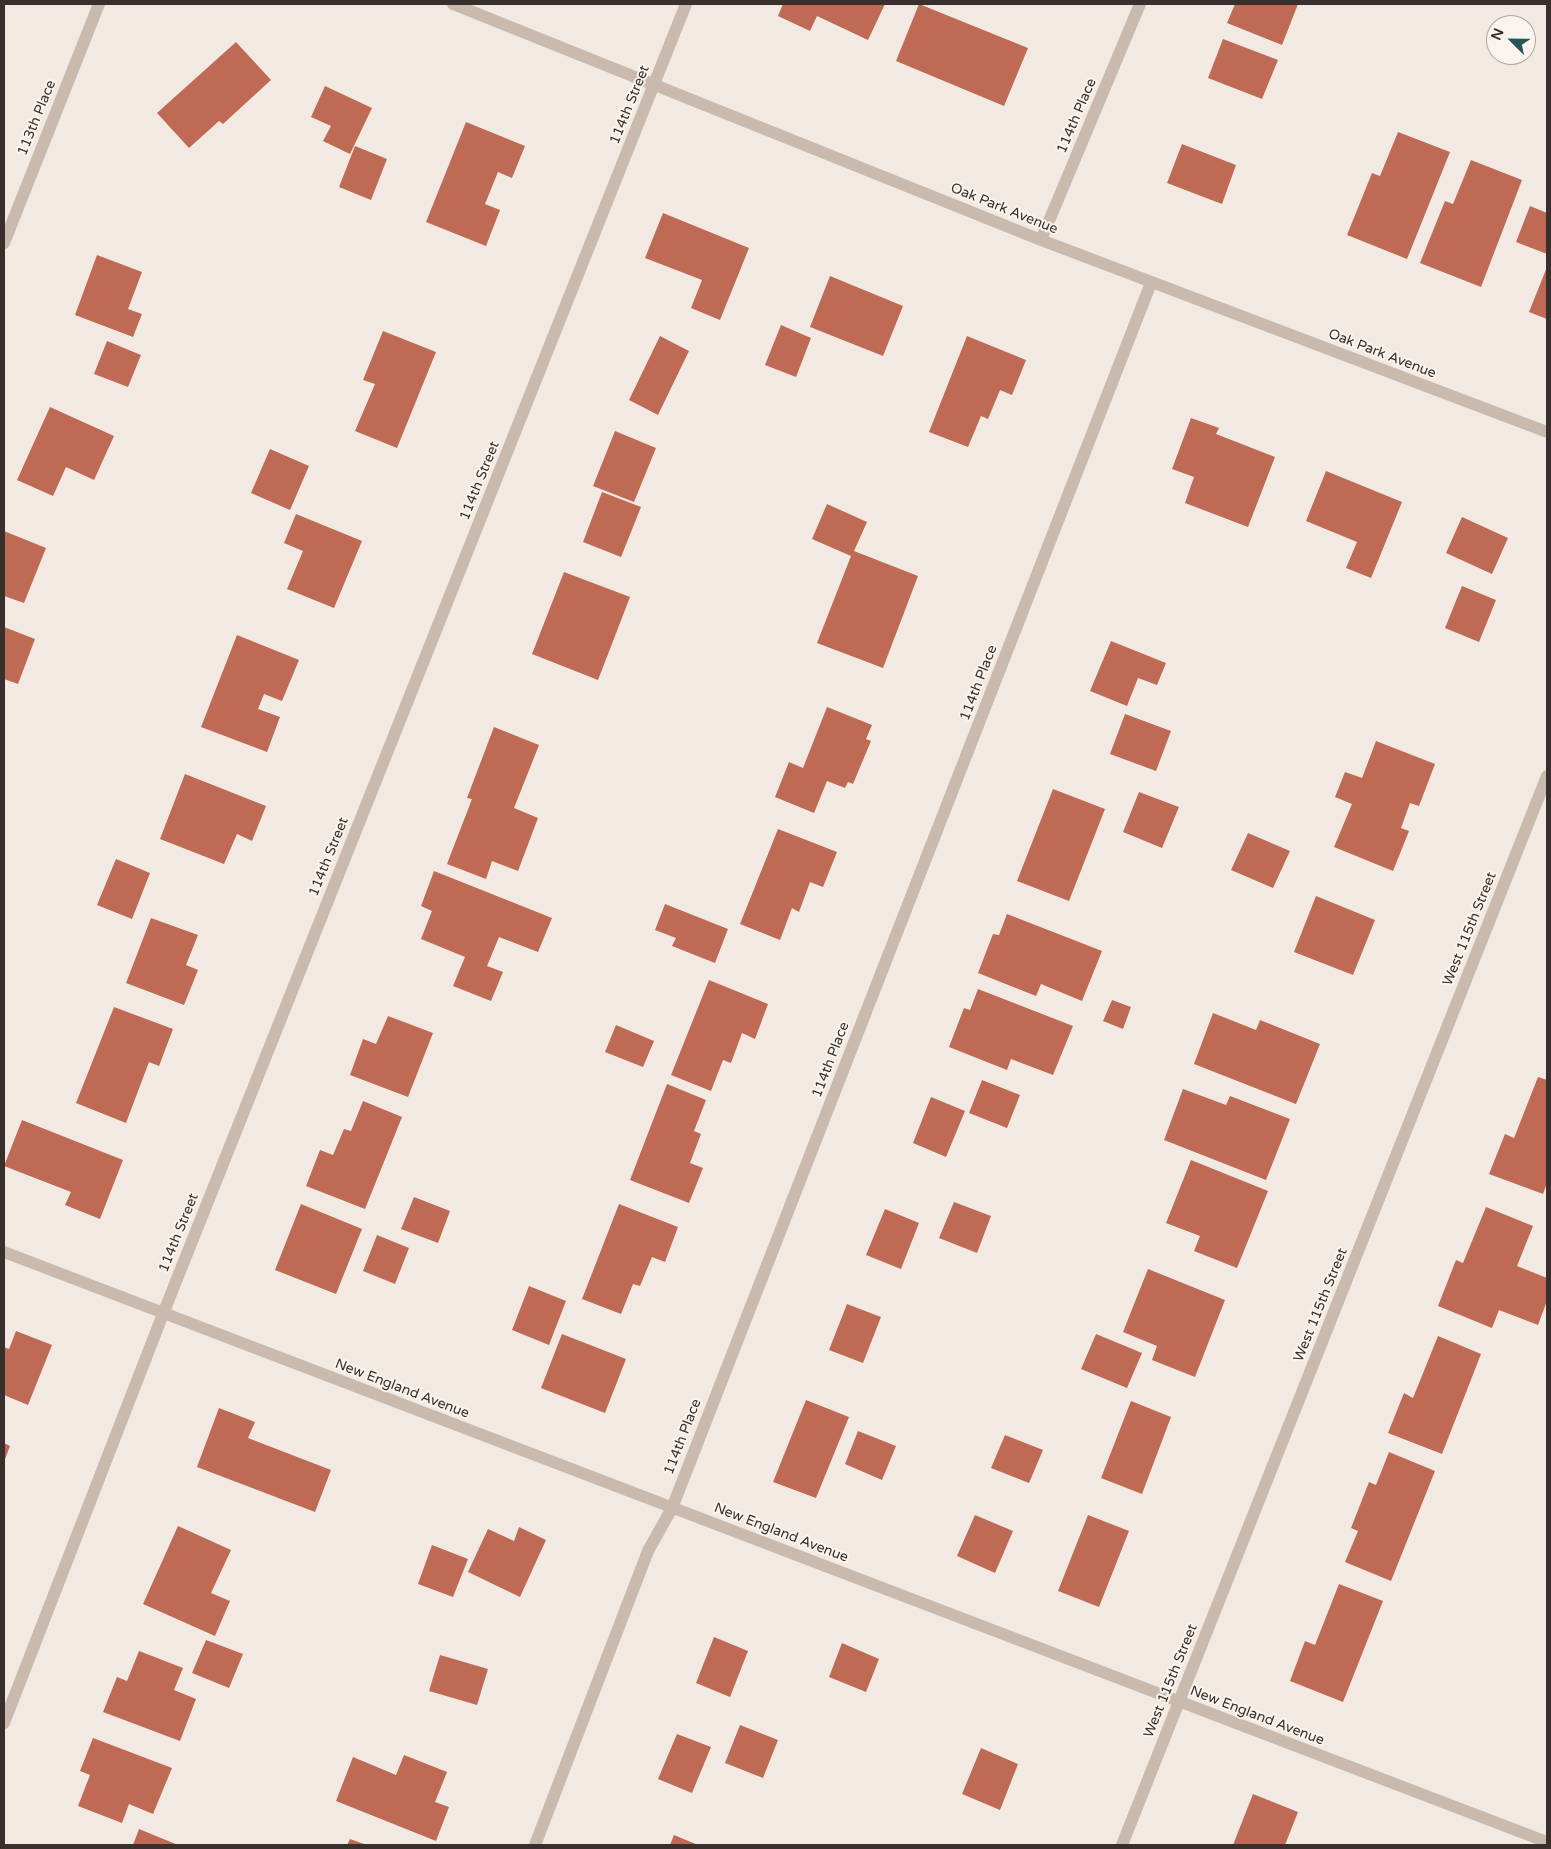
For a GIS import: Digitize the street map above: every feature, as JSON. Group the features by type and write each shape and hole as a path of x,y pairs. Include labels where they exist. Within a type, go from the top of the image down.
{"street":[{"name":"113th Place","path":"4,243 99,4"},
{"name":"Oak Park Avenue","path":"453,4 1041,240 1547,432"},
{"name":"114th Street","path":"4,1723 163,1314 686,4"},
{"name":"114th Place","path":"1041,240 1140,4"},
{"name":"114th Place","path":"535,1845 648,1551 672,1508 1151,283"},
{"name":"West 115th Street","path":"1122,1845 1547,776"},
{"name":"New England Avenue","path":"4,1252 1547,1842"}],"building":[{"path":"783,4 885,4 868,40 817,16 810,31 778,16"},
{"path":"919,4 1028,48 1004,106 896,61"},
{"path":"1235,4 1298,4 1282,45 1227,23"},
{"path":"1223,39 1278,60 1262,99 1208,78"},
{"path":"236,42 271,80 223,124 219,121 189,148 157,113"},
{"path":"325,86 372,108 350,154 323,141 331,126 311,117"},
{"path":"466,122 525,146 512,178 498,172 485,204 500,210 486,246 426,222"},
{"path":"1398,132 1450,152 1407,259 1347,235 1372,173 1380,176"},
{"path":"1182,144 1236,165 1222,204 1167,183"},
{"path":"355,146 387,159 371,200 339,187"},
{"path":"1471,160 1522,180 1481,287 1420,263 1445,201 1453,204"},
{"path":"1530,206 1547,213 1547,254 1516,242"},
{"path":"663,213 749,248 720,320 691,308 702,280 645,258"},
{"path":"97,255 142,272 128,309 142,314 133,337 75,315"},
{"path":"1547,267 1547,319 1529,312"},
{"path":"830,276 903,306 883,356 810,327"},
{"path":"781,325 811,338 796,377 765,365"},
{"path":"383,331 436,352 397,448 355,431 375,384 363,380"},
{"path":"660,336 689,351 658,415 629,400"},
{"path":"967,336 1026,360 1012,395 1000,390 988,419 981,416 968,447 929,432"},
{"path":"107,341 141,355 128,387 94,374"},
{"path":"50,407 114,436 94,480 66,467 53,496 17,480"},
{"path":"1191,418 1219,428 1216,434 1275,457 1248,527 1185,503 1194,477 1172,469"},
{"path":"615,431 656,448 634,502 593,486"},
{"path":"270,449 309,466 290,510 251,493"},
{"path":"1326,471 1402,502 1371,578 1346,568 1357,542 1306,521"},
{"path":"602,492 641,507 621,557 583,542"},
{"path":"827,504 867,522 854,551 918,576 883,668 817,643 851,556 812,539"},
{"path":"296,514 362,541 334,608 287,589 303,551 284,543"},
{"path":"1462,517 1508,538 1492,574 1446,553"},
{"path":"4,531 46,548 24,603 4,596"},
{"path":"564,572 630,597 598,680 532,654"},
{"path":"1462,586 1496,600 1479,642 1445,628"},
{"path":"4,627 35,639 18,684 4,679"},
{"path":"237,635 299,660 282,701 264,694 258,709 280,717 267,752 201,727"},
{"path":"1111,641 1166,663 1157,685 1138,678 1127,706 1090,691"},
{"path":"827,707 872,725 866,739 871,741 853,784 848,782 845,788 827,781 814,813 775,797 789,762 803,768"},
{"path":"1125,714 1171,731 1156,771 1110,754"},
{"path":"494,727 539,745 514,808 538,818 518,871 492,861 486,879 447,864 472,799 467,798"},
{"path":"1376,741 1435,764 1419,806 1410,803 1401,828 1409,831 1393,871 1334,847 1352,804 1335,797 1345,772 1362,778"},
{"path":"185,774 266,806 252,841 237,834 224,864 160,839"},
{"path":"1053,789 1105,809 1069,901 1017,881"},
{"path":"1139,792 1179,807 1162,848 1123,832"},
{"path":"778,829 837,852 823,887 810,882 799,912 792,908 780,940 740,924"},
{"path":"1248,833 1290,851 1273,888 1231,870"},
{"path":"116,859 150,873 132,919 97,905"},
{"path":"434,871 552,918 538,952 499,937 487,966 503,972 491,1001 453,986 465,957 421,939 432,911 421,906"},
{"path":"1316,896 1375,920 1353,975 1294,952"},
{"path":"665,904 728,929 715,963 672,946 676,938 655,930"},
{"path":"1007,914 1102,951 1082,1001 1041,984 1036,996 978,973 993,934 999,935"},
{"path":"151,918 198,935 186,965 198,970 184,1005 126,983"},
{"path":"709,980 768,1004 755,1039 742,1033 731,1063 723,1060 711,1091 671,1075"},
{"path":"978,989 1073,1026 1053,1075 1011,1059 1007,1070 949,1047 964,1008 970,1010"},
{"path":"1112,1000 1131,1007 1123,1029 1103,1021"},
{"path":"114,1007 173,1029 159,1066 149,1062 126,1123 76,1103"},
{"path":"1213,1013 1256,1030 1260,1020 1320,1044 1296,1104 1194,1064"},
{"path":"388,1016 433,1033 408,1097 350,1075 363,1039 376,1044"},
{"path":"616,1025 654,1041 643,1067 605,1052"},
{"path":"1538,1077 1547,1080 1547,1183 1543,1194 1489,1174 1505,1134 1514,1138"},
{"path":"982,1080 1020,1095 1007,1128 969,1113"},
{"path":"667,1084 706,1100 694,1131 701,1134 690,1163 703,1168 689,1203 630,1180"},
{"path":"1183,1089 1226,1105 1230,1096 1290,1119 1266,1180 1164,1140"},
{"path":"931,1097 965,1111 946,1157 913,1143"},
{"path":"363,1101 402,1117 365,1209 306,1186 320,1150 333,1155 344,1129 351,1131"},
{"path":"22,1120 123,1160 100,1219 65,1205 71,1192 4,1166"},
{"path":"1191,1160 1268,1191 1237,1268 1194,1251 1200,1236 1166,1223"},
{"path":"414,1197 450,1211 438,1243 401,1229"},
{"path":"954,1202 991,1216 977,1253 939,1238"},
{"path":"301,1204 362,1229 336,1294 275,1270"},
{"path":"619,1204 678,1227 665,1262 652,1257 640,1286 633,1284 621,1314 582,1299"},
{"path":"1486,1207 1533,1226 1517,1266 1547,1278 1547,1301 1538,1325 1499,1310 1492,1328 1438,1306 1456,1260 1463,1263"},
{"path":"885,1209 919,1223 901,1269 866,1255"},
{"path":"377,1235 409,1248 395,1284 363,1271"},
{"path":"1148,1269 1225,1300 1195,1377 1152,1360 1157,1346 1123,1332"},
{"path":"529,1286 566,1301 549,1345 512,1330"},
{"path":"847,1304 881,1317 863,1363 829,1350"},
{"path":"16,1331 52,1345 28,1405 4,1395 4,1347 9,1349"},
{"path":"562,1334 626,1359 605,1413 541,1388"},
{"path":"1096,1334 1142,1353 1127,1388 1081,1369"},
{"path":"1438,1336 1481,1354 1442,1454 1388,1433 1404,1393 1413,1398"},
{"path":"806,1400 849,1417 816,1498 773,1482"},
{"path":"1131,1401 1171,1417 1142,1494 1101,1478"},
{"path":"219,1408 255,1422 248,1438 331,1470 315,1512 197,1467"},
{"path":"858,1431 896,1446 882,1480 845,1464"},
{"path":"1005,1435 1043,1450 1029,1483 991,1468"},
{"path":"4,1443 10,1446 4,1462"},
{"path":"1389,1452 1435,1471 1391,1581 1345,1562 1358,1531 1351,1528 1369,1482 1376,1485"},
{"path":"975,1515 1013,1531 995,1573 957,1556"},
{"path":"1088,1515 1129,1531 1099,1607 1058,1591"},
{"path":"178,1526 231,1550 211,1593 230,1601 215,1636 143,1604"},
{"path":"519,1527 546,1540 520,1597 468,1572 488,1529 514,1541"},
{"path":"432,1545 468,1559 453,1597 418,1584"},
{"path":"1339,1584 1383,1601 1343,1702 1290,1681 1305,1641 1315,1645"},
{"path":"714,1637 748,1651 730,1697 696,1683"},
{"path":"206,1640 243,1654 229,1688 192,1673"},
{"path":"842,1643 879,1659 866,1692 829,1677"},
{"path":"139,1651 183,1668 174,1690 196,1699 180,1741 103,1712 117,1677 127,1681"},
{"path":"440,1655 488,1669 477,1705 429,1691"},
{"path":"740,1725 778,1740 763,1778 725,1763"},
{"path":"677,1734 711,1747 692,1793 658,1779"},
{"path":"93,1738 172,1768 153,1814 129,1804 122,1823 78,1806 90,1775 80,1771"},
{"path":"981,1748 1018,1764 1000,1810 962,1794"},
{"path":"404,1755 447,1772 435,1802 449,1807 436,1841 336,1801 353,1757 396,1775"},
{"path":"1253,1794 1298,1812 1285,1845 1233,1845"},
{"path":"139,1829 178,1845 133,1845"},
{"path":"674,1835 698,1845 670,1845"},
{"path":"350,1839 367,1845 347,1845"}]}
